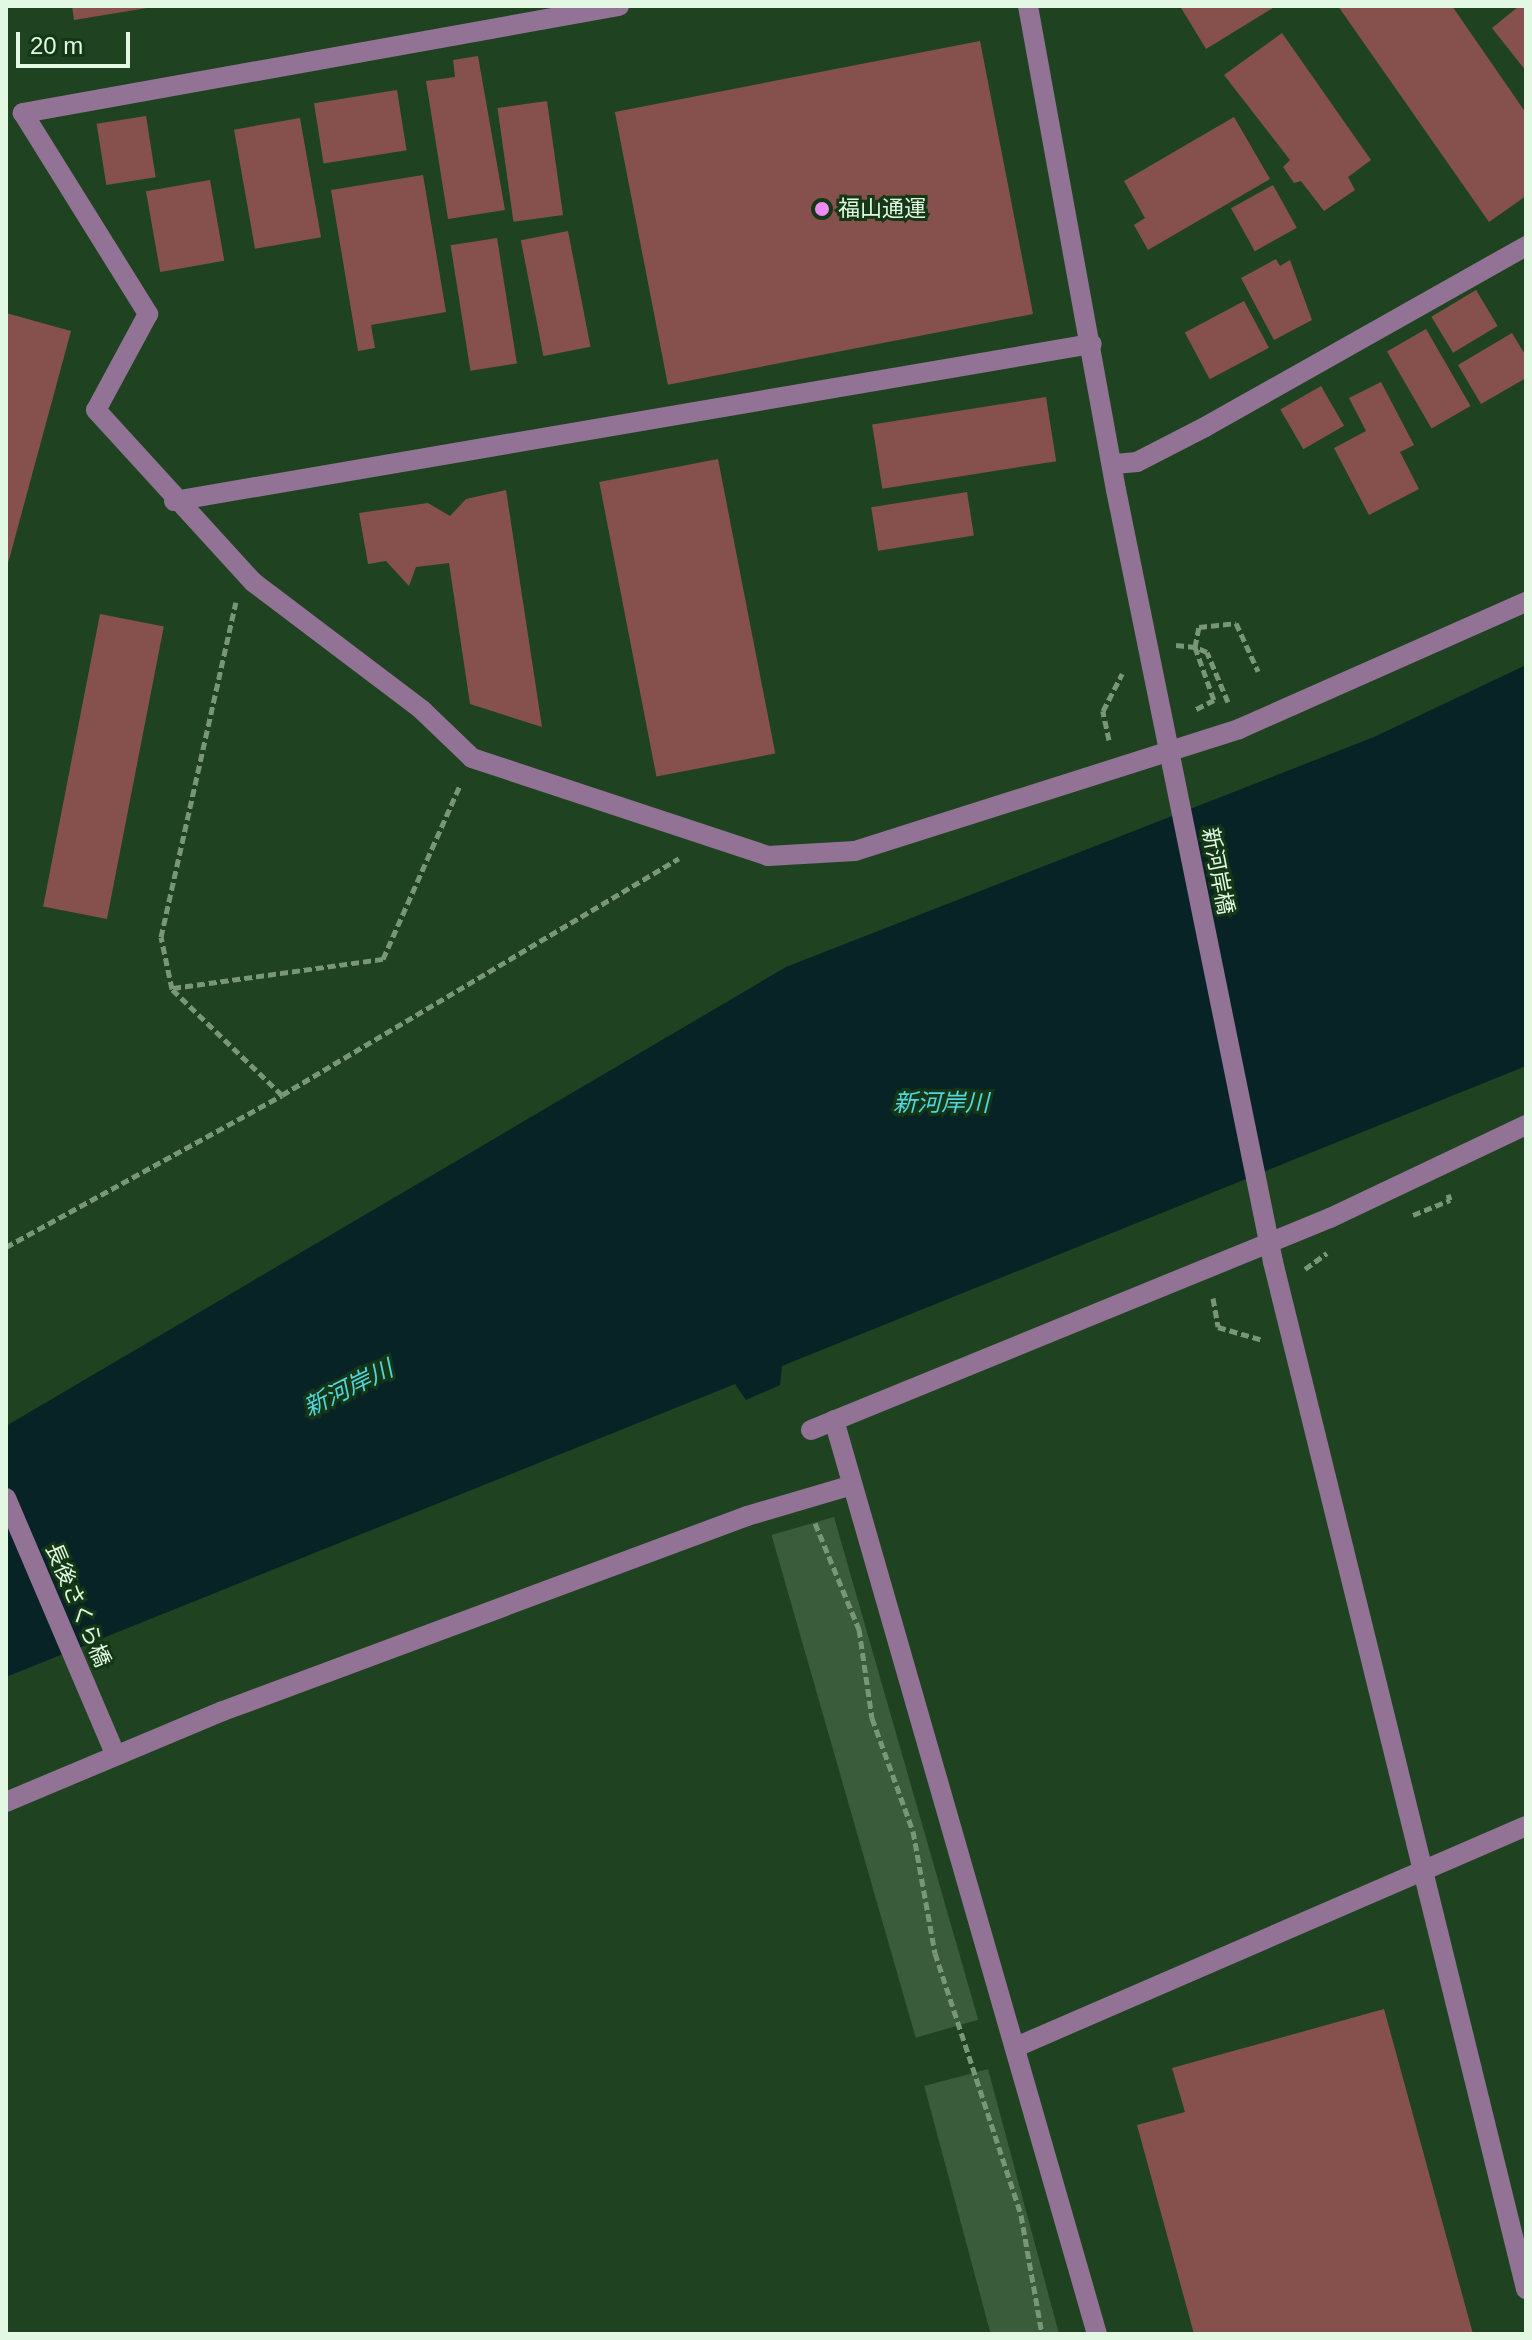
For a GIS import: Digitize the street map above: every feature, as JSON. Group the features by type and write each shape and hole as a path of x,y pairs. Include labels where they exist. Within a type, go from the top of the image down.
{"street":[{"path":"619,6 532,14 23,113 148,314 96,410 174,501 253,582 422,710 472,758 711,840 768,856 855,851 1239,729 1526,602"},
{"name":"新河岸橋","path":"1028,6 1115,464 1116,490 1273,1262 1526,2289"},
{"path":"1115,464 1137,462 1191,434 1526,246"},
{"path":"174,501 1092,344"},
{"path":"811,1430 1330,1218 1526,1125"},
{"path":"834,1420 1097,2334"},
{"path":"6,1802 116,1756 803,1499 852,1485"},
{"name":"長後さくら橋","path":"6,1498 116,1756"},
{"path":"1016,2047 1526,1826"}],"path":[{"path":"253,582 237,597 161,937 172,989 282,1095"},
{"path":"1186,713 1214,700 1195,647 1199,627 1236,623 1258,671"},
{"path":"1172,645 1195,647 1207,652 1239,729"},
{"path":"1118,753 1103,728 1103,711 1122,674"},
{"path":"172,989 383,959 472,758"},
{"path":"6,1247 282,1095 711,840"},
{"path":"803,1499 859,1629 872,1718 913,1831 935,1953 1021,2215 1042,2334"}],"green space":[{"path":"834,1517 978,2020 916,2038 772,1535"},
{"path":"988,2069 1059,2334 991,2334 924,2086"}],"water":[{"name":"新河岸川","path":"1526,665 1526,1066 782,1366 780,1385 746,1400 735,1384 6,1677 6,1426 786,967 1374,737"}],"building":[{"path":"72,6 147,6 147,8 74,20"},
{"path":"1180,6 1276,6 1206,49"},
{"path":"1338,6 1452,6 1526,113 1526,196 1489,222"},
{"path":"1519,6 1526,6 1526,71 1492,28"},
{"path":"1282,33 1371,160 1348,177 1355,190 1324,211 1301,181 1294,183 1283,167 1290,160 1224,75"},
{"name":"福山通運","path":"980,41 1033,314 668,385 615,112"},
{"path":"478,56 505,210 448,219 426,81 455,77 453,60"},
{"path":"397,90 407,150 324,163 314,103"},
{"path":"547,101 563,215 513,222 497,108"},
{"path":"146,116 156,177 106,185 97,124"},
{"path":"1234,117 1270,179 1148,250 1134,225 1145,218 1124,181"},
{"path":"300,118 321,237 255,249 234,130"},
{"path":"423,175 446,312 371,325 375,348 358,351 331,190"},
{"path":"210,180 224,261 160,272 146,191"},
{"path":"1273,185 1297,228 1255,251 1231,208"},
{"path":"568,231 591,347 543,356 521,240"},
{"path":"497,238 517,363 470,371 451,245"},
{"path":"1276,259 1280,266 1290,260 1312,320 1274,340 1241,278"},
{"path":"1476,290 1498,326 1453,353 1431,317"},
{"path":"1244,301 1269,348 1210,379 1185,332"},
{"path":"6,313 71,331 7,567 6,567"},
{"path":"1426,329 1470,406 1432,429 1387,352"},
{"path":"1512,333 1526,356 1526,378 1481,404 1458,365"},
{"path":"1381,382 1414,445 1400,452 1419,489 1369,515 1334,448 1366,431 1349,398"},
{"path":"1321,386 1344,426 1303,449 1280,410"},
{"path":"1046,397 1056,461 882,489 872,425"},
{"path":"718,459 775,753 656,777 599,482"},
{"path":"506,490 542,727 470,704 449,563 416,567 409,586 386,561 368,564 359,513 428,503 450,516 466,499"},
{"path":"967,492 974,535 878,551 871,507"},
{"path":"100,614 164,626 107,919 43,907"},
{"path":"1384,2009 1473,2334 1194,2334 1137,2125 1185,2112 1172,2068"}],"place":[{"name":"福山通運","path":"822,209"}]}
